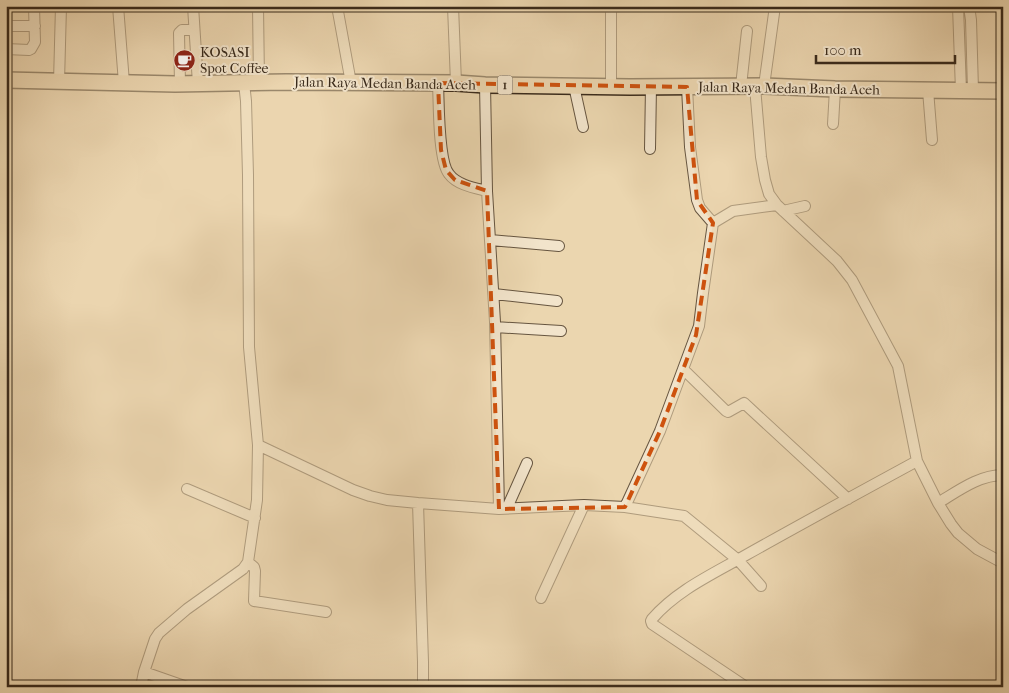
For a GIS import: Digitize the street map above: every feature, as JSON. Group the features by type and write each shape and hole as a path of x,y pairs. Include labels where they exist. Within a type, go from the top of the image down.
{"highway":[{"name":"Jalan Raya Medan Banda Aceh","path":"6,80 180,84 251,82 687,87 754,86 1003,91"}],"street":[{"path":"6,49 31,49 35,42 34,6"},
{"path":"59,82 61,6"},
{"path":"118,6 124,83"},
{"path":"193,6 198,84"},
{"path":"141,687 144,672 159,633 188,609 243,569 248,562 257,500 258,445 249,347 246,101 251,82 258,6"},
{"path":"337,6 351,83"},
{"path":"453,6 456,83"},
{"path":"611,6 611,86"},
{"path":"754,86 775,6"},
{"path":"958,6 967,90"},
{"path":"967,90 971,20 969,6"},
{"path":"6,26 35,26"},
{"path":"180,84 179,33 182,30 194,30"},
{"path":"746,32 754,86 761,157 769,194 780,208 843,267 852,280 898,366 917,461 938,504 958,533 978,549 1003,563"},
{"path":"438,83 441,150 446,170 455,180 487,192"},
{"path":"485,85 487,192 494,294 503,509"},
{"path":"574,86 583,127"},
{"path":"650,149 651,86"},
{"path":"687,87 690,147 697,200 700,208 713,223"},
{"path":"833,124 835,89"},
{"path":"928,90 932,140"},
{"path":"624,507 660,431 700,322 702,293 713,223 732,211 805,206"},
{"path":"490,240 559,246"},
{"path":"494,294 556,301"},
{"path":"495,327 561,331"},
{"path":"683,369 727,412 744,403 848,499"},
{"path":"258,445 361,493 387,500 503,509 584,505 624,507 684,516 738,560 761,586"},
{"path":"746,687 652,624 652,619 663,606 681,592 917,461"},
{"path":"503,509 527,463"},
{"path":"938,504 985,477 1003,475"},
{"path":"186,489 255,518"},
{"path":"418,503 423,687"},
{"path":"541,598 584,505"},
{"path":"248,562 255,571 254,601 326,612"},
{"path":"144,672 187,687"}],"highlighted area":[{"path":"438,83 687,87 697,200 713,223 696,335 660,431 625,507 499,509 487,191 455,180 446,170 441,150"}],"place":[{"name":"KOSASI Spot Coffee","path":"184,60"}]}
